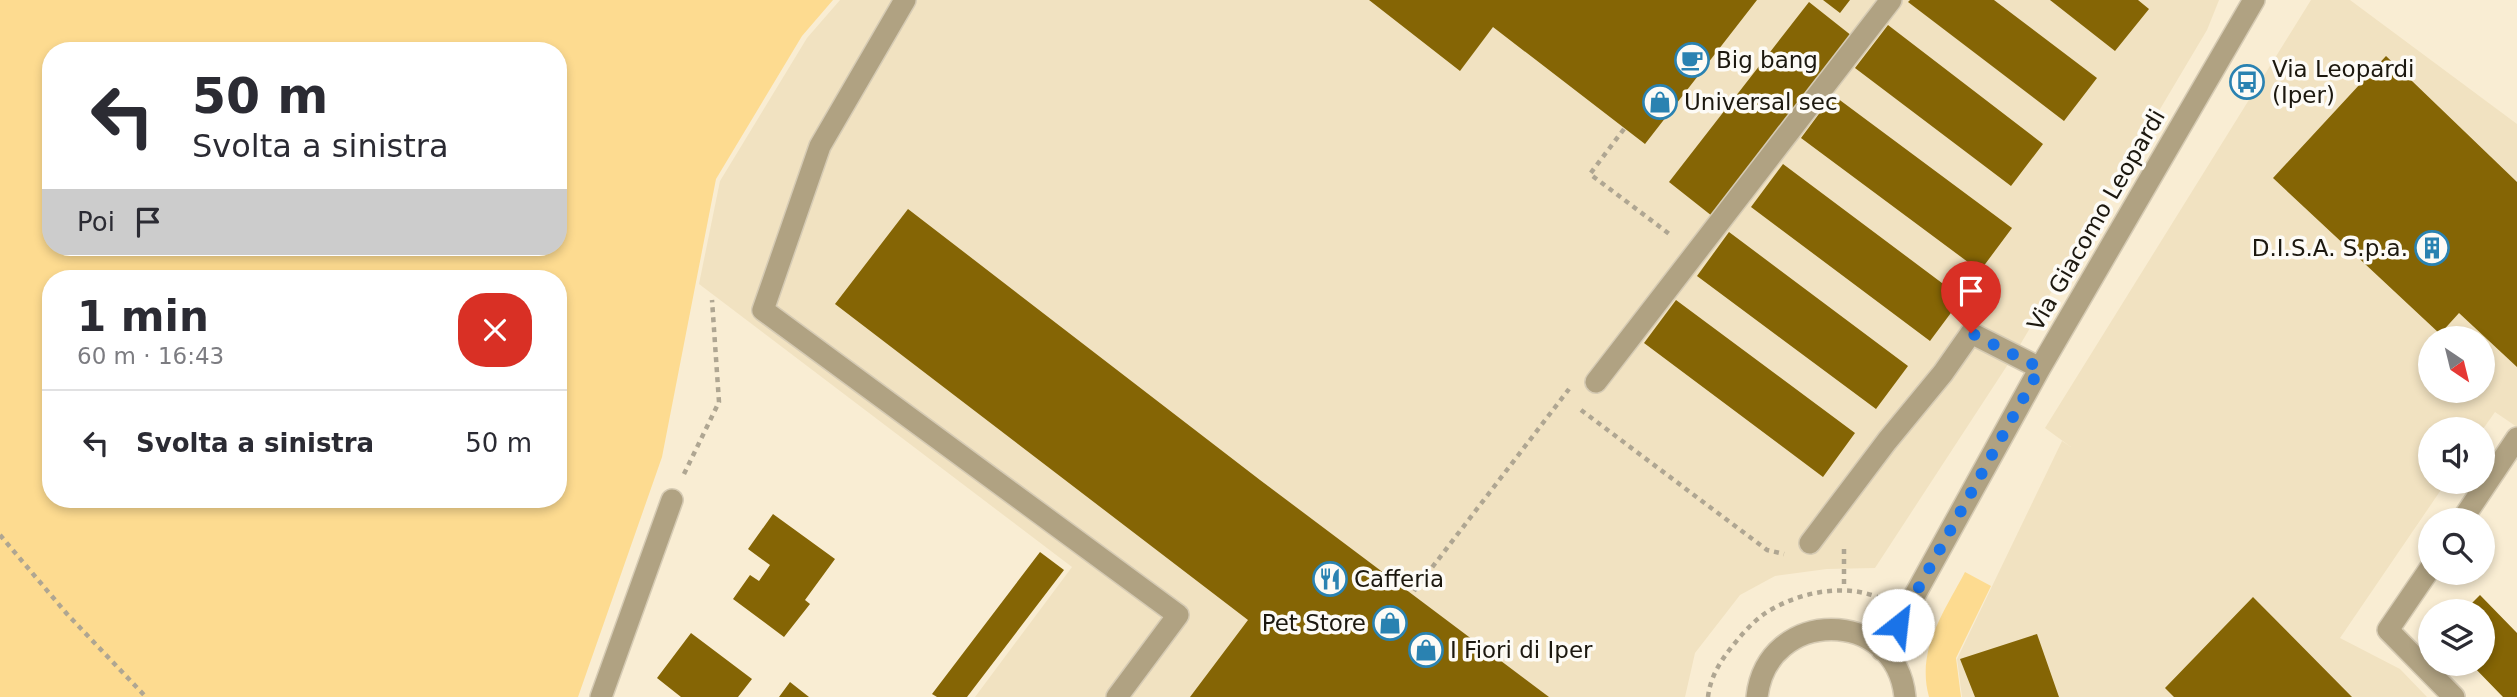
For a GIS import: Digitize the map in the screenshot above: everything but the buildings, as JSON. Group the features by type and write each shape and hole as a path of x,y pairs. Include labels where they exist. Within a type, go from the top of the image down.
{"street":[{"path":"905,0 821,146 763,310 1178,615 1117,697"},
{"path":"1586,381 1891,0"},
{"name":"Via Giacomo Leopardi","path":"1882,650 2040,368 2254,0"},
{"path":"1801,548 1833,513 1943,373 1971,333 2040,368"},
{"path":"2470,508 2517,438"},
{"path":"601,697 672,499"},
{"path":"2418,585 2388,630 2454,697"},
{"path":"1757,697 1758,685 1765,667 1777,651 1792,639 1810,631 1829,628 1849,631 1867,638 1882,650 1901,678 1905,697"}],"path":[{"path":"1625,129 1590,174 1673,236"},
{"path":"672,499 719,401 712,300"},
{"path":"1414,591 1586,381"},
{"path":"1574,405 1766,550 1779,554 1801,548"},
{"path":"0,535 67,614 146,697"},
{"path":"1831,553 1844,553"}],"shaded area":[{"path":"0,0 833,0 802,36 716,179 662,457 578,697 0,697"},
{"path":"840,0 2219,0 2207,30 2014,355 1875,568 1827,569 1775,576 1740,595 1695,653 1685,697 975,697 1072,567 699,284 720,181 807,38"},
{"path":"2311,0 2350,0 2517,124 2517,427 2495,412 2491,417 2418,417 2418,494 2438,494 2429,508 2418,508 2418,524 2340,638 2400,669 2427,697 1962,697 1957,659 2062,441 2071,447 2045,428"},
{"path":"1965,572 1991,586 1956,658 1961,697 1929,697 1926,663 1929,647 1941,617"}],"place":[{"name":"Big bang","path":"1692,60"},
{"name":"Via Leopardi (Iper)","path":"2247,82"},
{"name":"Universal sec","path":"1660,102"},
{"name":"D.I.S.A. S.p.a.","path":"2432,248"},
{"name":"Cafferia","path":"1330,579"},
{"name":"Pet Store","path":"1390,623"},
{"name":"I Fiori di Iper","path":"1426,650"}],"route":[{"path":"1898,625 2040,368 1971,333"}]}
